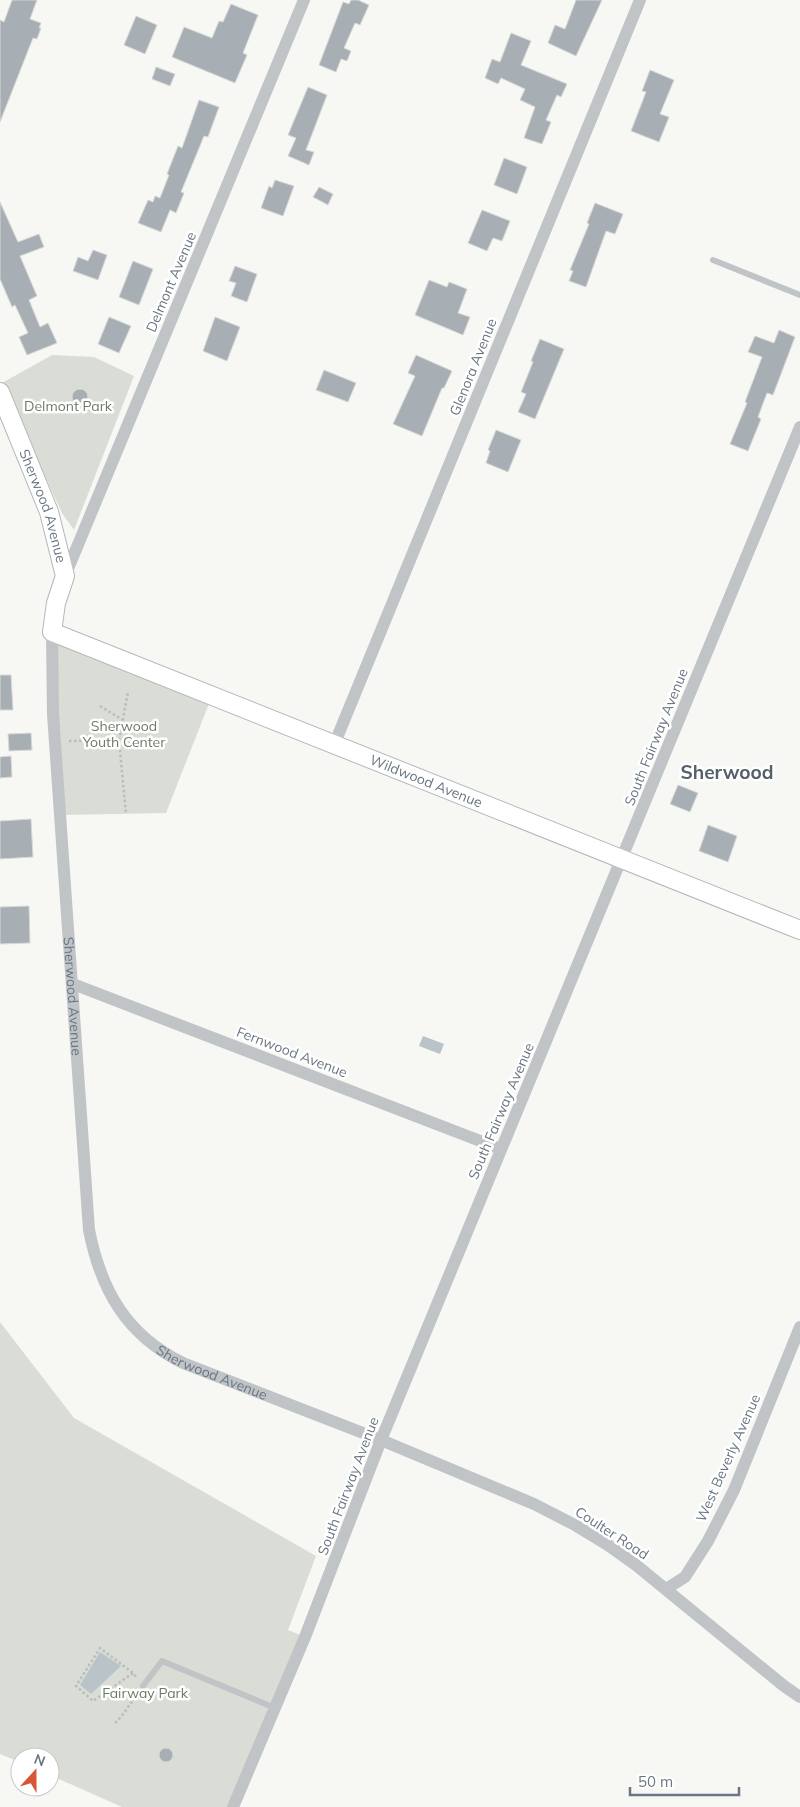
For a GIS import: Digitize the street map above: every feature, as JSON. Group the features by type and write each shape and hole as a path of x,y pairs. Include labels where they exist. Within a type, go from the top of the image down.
{"street":[{"name":"Delmont Avenue","path":"65,576 304,0"},
{"name":"Glenora Avenue","path":"334,745 640,0"},
{"name":"Sherwood Avenue","path":"0,392 49,512 65,576 56,603 52,632 52,714 73,984 89,1230 102,1278 122,1314 136,1331 152,1345 176,1360 381,1440"},
{"name":"South Fairway Avenue","path":"233,1807 302,1644 381,1440 800,427"},
{"name":"Wildwood Avenue","path":"52,632 800,930"},
{"name":"Fernwood Avenue","path":"73,984 501,1149"},
{"name":"West Beverly Avenue","path":"666,1589 685,1577 712,1533 734,1490 800,1328"},
{"name":"Coulter Road","path":"381,1440 534,1504 575,1525 608,1545 666,1589 800,1697"}],"lane":[{"path":"713,260 800,295"},
{"path":"143,1686 162,1662 275,1708"}],"path":[{"path":"126,814 119,740 128,692"},
{"path":"100,706 144,733"},
{"path":"55,742 119,740"},
{"path":"115,1723 143,1686 133,1673 100,1648 76,1686 93,1701 133,1673"}],"green space":[{"name":"Delmont Park","path":"52,355 94,357 134,376 74,530 62,513 2,383"},
{"name":"Sherwood Youth Center","path":"52,632 212,696 166,813 60,815"},
{"name":"Fairway Park","path":"0,1322 74,1418 316,1556 288,1630 305,1637 234,1807 122,1807 60,1779 60,1747 10,1747 10,1758 0,1754"}],"shaded area":[{"path":"423,1036 444,1044 440,1054 419,1046"},
{"path":"100,1652 121,1666 91,1694 80,1685"}],"building":[{"path":"12,0 37,0 30,19 41,23 39,28 41,28 37,39 33,38 0,122 0,20 4,22"},
{"path":"351,0 358,0 369,5 360,25 355,23 344,48 351,51 347,61 341,59 336,72 319,65 343,2 349,4"},
{"path":"576,0 602,0 576,56 548,43 555,25 565,29"},
{"path":"231,4 258,15 243,53 247,55 235,83 172,57 184,27 212,38 219,21 223,22"},
{"path":"136,16 157,25 145,54 124,45"},
{"path":"511,33 531,41 521,65 567,84 561,97 557,95 546,120 551,122 542,144 524,138 535,107 520,100 525,89 501,78 498,84 485,78 492,59 500,62"},
{"path":"156,67 175,74 170,86 152,79"},
{"path":"650,70 674,80 660,114 669,117 659,142 631,131 646,92 642,91"},
{"path":"308,87 327,95 306,150 314,152 309,165 288,156 296,138 288,135"},
{"path":"199,100 219,107 208,137 204,136 181,192 184,193 176,213 170,210 161,232 138,223 148,200 153,202 155,196 160,198 178,146 182,148"},
{"path":"504,158 527,167 517,194 494,185"},
{"path":"275,180 294,186 283,216 261,208 269,186 272,188"},
{"path":"319,187 333,194 328,205 313,197"},
{"path":"0,202 18,242 39,234 44,247 20,256 37,296 29,300 40,327 48,323 57,343 27,355 19,337 28,333 15,305 12,307 0,279"},
{"path":"595,203 623,214 615,234 606,231 586,287 569,281 573,271 570,270 589,224 587,223"},
{"path":"482,210 510,221 502,241 493,238 487,251 468,243"},
{"path":"93,250 107,255 98,280 73,271 78,257 88,261"},
{"path":"133,261 153,269 139,305 119,297"},
{"path":"235,266 257,274 247,302 231,296 236,283 229,281"},
{"path":"429,280 447,287 449,282 467,289 458,313 470,317 463,335 415,315"},
{"path":"109,317 131,326 119,353 98,344"},
{"path":"215,317 240,327 227,361 203,351"},
{"path":"779,330 795,337 773,395 767,393 758,417 761,419 748,451 730,444 747,403 745,402 762,357 748,352 755,336 774,343"},
{"path":"540,339 564,349 535,419 518,412 526,394 521,392"},
{"path":"416,355 452,371 444,388 442,388 422,436 393,424 415,376 408,373"},
{"path":"324,370 356,383 348,402 316,390"},
{"path":"80,389 88,397 80,405 72,397"},
{"path":"496,430 521,440 508,472 486,463 490,451 488,450"},
{"path":"0,675 11,675 13,710 0,710"},
{"path":"31,733 32,750 9,751 8,734"},
{"path":"11,756 12,777 0,778 0,757"},
{"path":"678,785 698,793 690,812 670,804"},
{"path":"31,819 33,857 0,859 0,821"},
{"path":"708,825 737,836 728,862 699,851"},
{"path":"29,906 30,943 0,944 0,907"},
{"path":"163,1748 169,1748 173,1755 169,1762 163,1762 159,1758 159,1752"}],"district":[{"name":"Sherwood","path":"727,772"}]}
